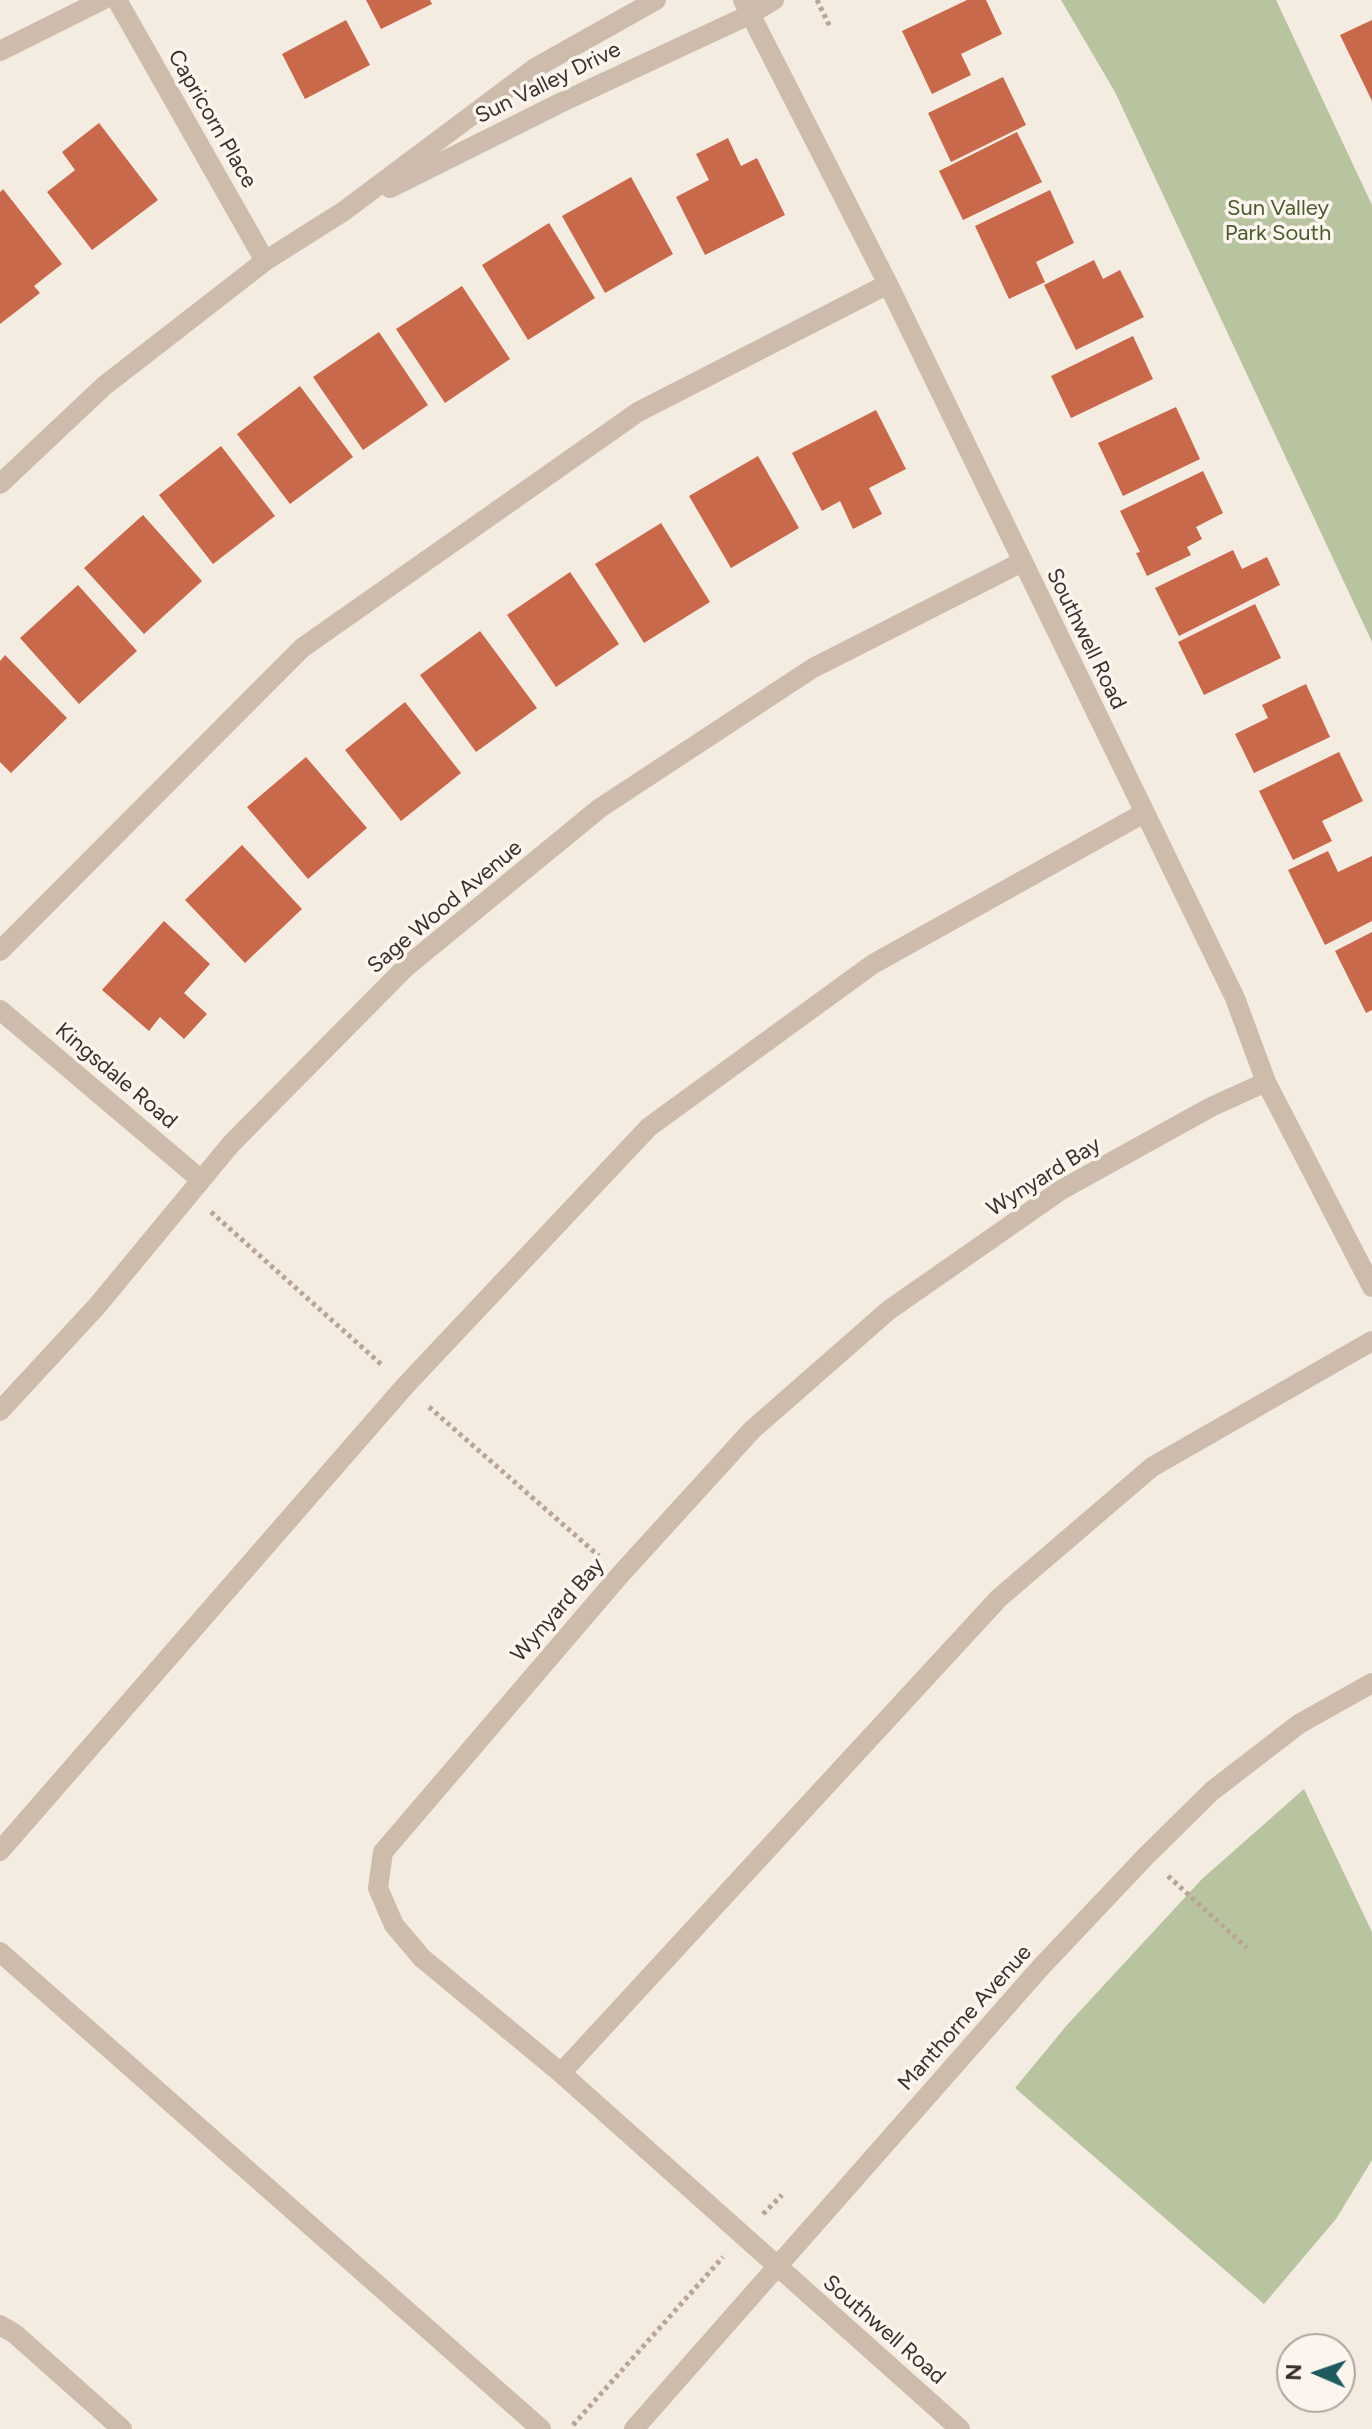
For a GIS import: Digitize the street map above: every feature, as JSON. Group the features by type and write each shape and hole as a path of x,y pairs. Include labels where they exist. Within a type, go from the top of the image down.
{"street":[{"path":"0,51 102,0"},
{"name":"Capricorn Place","path":"117,0 265,261"},
{"name":"Sun Valley Drive","path":"0,484 104,386 265,261 344,211 535,68 656,0"},
{"name":"Sun Valley Drive","path":"344,211 746,7 774,0"},
{"name":"Southwell Road","path":"746,7 888,284 1235,998 1266,1082 1372,1287"},
{"path":"0,951 302,648 638,412 888,284"},
{"name":"Sage Wood Avenue","path":"0,1411 97,1306 231,1144 406,967 600,808 813,668 1022,562"},
{"path":"0,1851 405,1386 649,1127 873,964 1144,813"},
{"name":"Kingsdale Road","path":"0,1010 200,1179"},
{"name":"Wynyard Bay","path":"776,2267 561,2073 422,1958 394,1925 378,1888 383,1852 610,1586 752,1430 889,1310 1061,1190 1211,1107 1266,1082"},
{"path":"561,2073 999,1598 1152,1467 1372,1341"},
{"name":"Manthorne Avenue","path":"634,2429 1041,1967 1146,1856 1212,1791 1299,1724 1372,1683"},
{"path":"0,1952 541,2429"},
{"name":"Southwell Road","path":"776,2267 960,2429"},
{"path":"0,2325 15,2334 122,2429"}],"path":[{"path":"817,0 830,27"},
{"path":"1146,1856 1247,1948"},
{"path":"570,2429 782,2195"}],"green space":[{"name":"Sun Valley Park South","path":"1061,0 1276,0 1372,205 1372,642 1115,92"},
{"path":"1304,1789 1372,1932 1372,2160 1336,2219 1264,2304 1015,2088 1067,2025 1202,1879"}],"building":[{"path":"366,0 430,0 432,4 381,29"},
{"path":"967,0 986,0 1002,34 961,54 971,75 932,94 902,31"},
{"path":"346,20 370,65 305,99 282,54"},
{"path":"1372,20 1372,101 1340,35"},
{"path":"1003,77 1026,125 951,162 928,113"},
{"path":"99,123 158,200 92,250 47,192 75,170 62,152"},
{"path":"1017,132 1042,182 963,220 939,171"},
{"path":"728,138 741,166 757,158 785,215 705,255 676,197 709,180 696,154"},
{"path":"631,177 673,254 605,293 562,216"},
{"path":"3,189 62,264 34,286 40,293 0,324 0,192"},
{"path":"1050,190 1074,243 1036,262 1045,282 1009,299 975,226"},
{"path":"549,223 595,298 528,340 482,265"},
{"path":"1094,260 1103,279 1120,270 1144,317 1076,350 1044,285"},
{"path":"462,286 510,359 445,403 396,329"},
{"path":"379,332 428,405 363,450 313,377"},
{"path":"1133,336 1153,379 1071,418 1051,376"},
{"path":"300,386 353,457 290,504 237,434"},
{"path":"1176,407 1200,459 1123,496 1098,443"},
{"path":"876,410 906,469 869,488 882,514 853,529 840,501 822,511 792,453"},
{"path":"221,446 275,516 213,564 159,495"},
{"path":"758,456 799,528 731,568 689,496"},
{"path":"1203,471 1223,513 1196,527 1202,539 1187,547 1191,555 1147,576 1136,553 1140,552 1120,511"},
{"path":"143,515 202,581 144,634 84,568"},
{"path":"661,523 710,602 644,643 595,564"},
{"path":"1233,550 1242,569 1267,557 1280,585 1179,636 1155,588"},
{"path":"570,572 619,644 556,687 507,615"},
{"path":"78,585 137,651 79,704 20,638"},
{"path":"1255,604 1281,658 1204,695 1178,642"},
{"path":"480,631 537,708 476,752 420,675"},
{"path":"5,655 67,718 11,773 0,762 0,661"},
{"path":"1306,684 1330,737 1254,773 1235,734 1268,718 1262,705"},
{"path":"405,702 461,773 401,821 345,750"},
{"path":"1339,752 1363,801 1322,821 1332,841 1293,860 1259,791"},
{"path":"306,757 367,828 308,879 247,807"},
{"path":"242,845 302,909 245,963 185,900"},
{"path":"1328,851 1338,872 1372,856 1372,921 1325,945 1288,870"},
{"path":"164,921 210,964 184,993 207,1014 184,1039 160,1017 149,1031 102,990"},
{"path":"1372,932 1372,1010 1366,1013 1335,951"}]}
